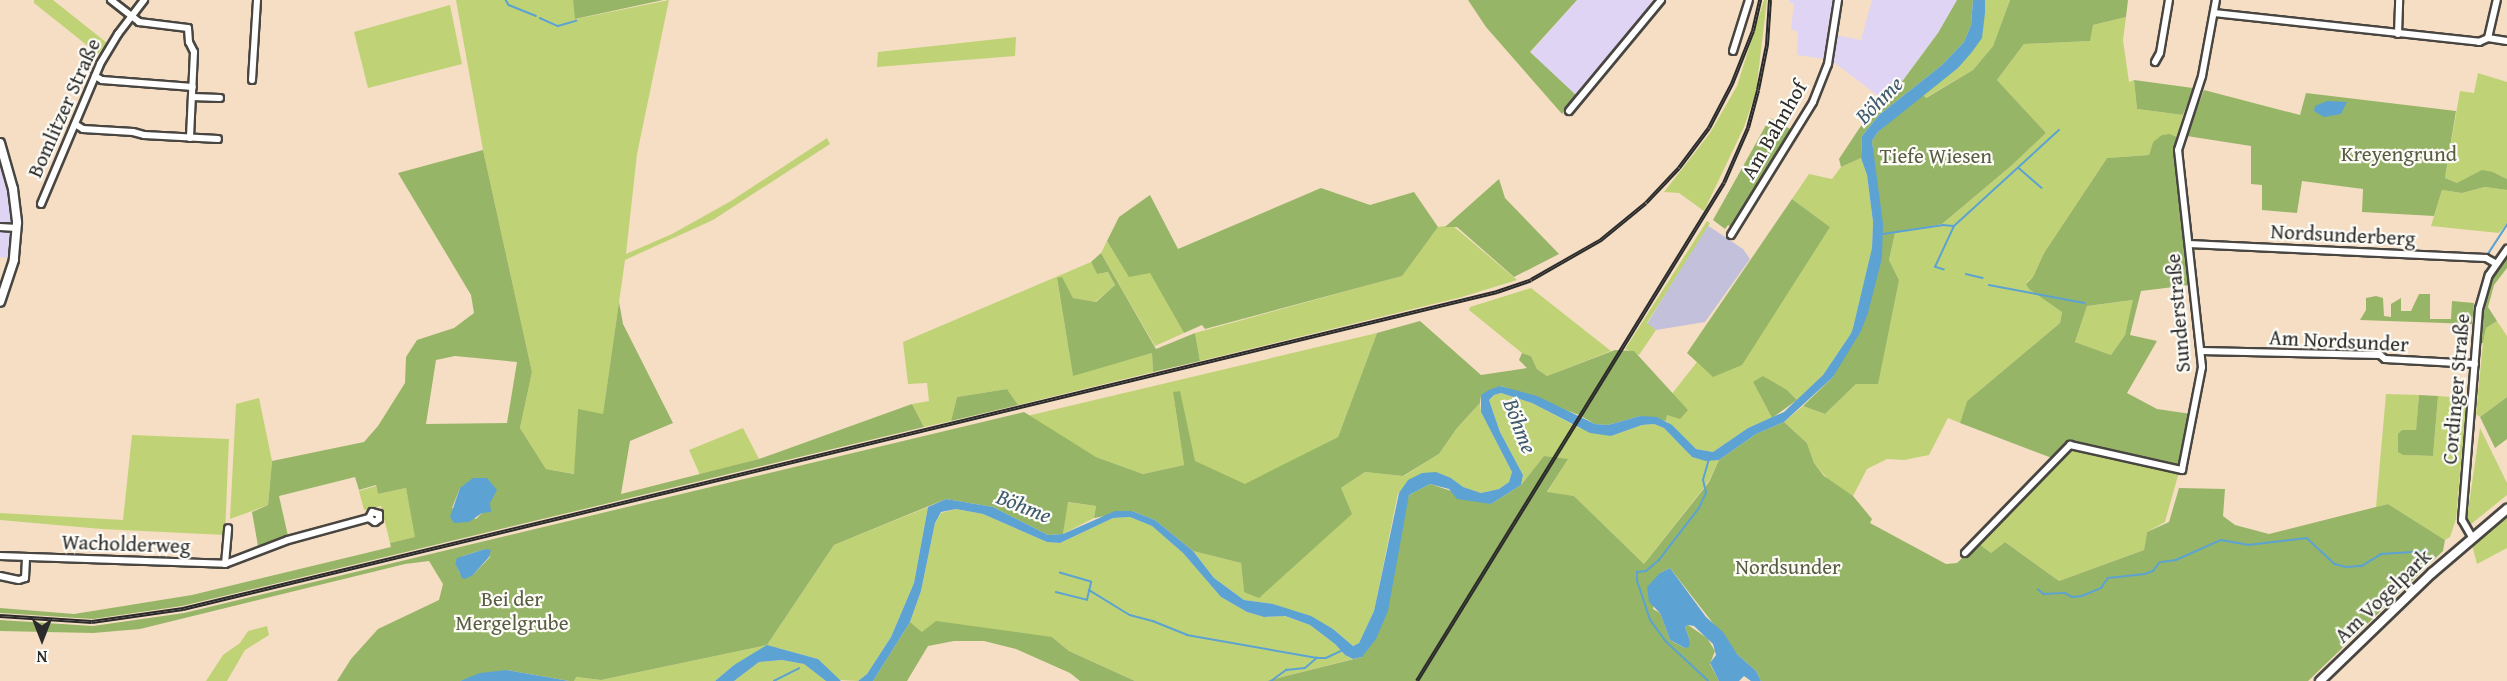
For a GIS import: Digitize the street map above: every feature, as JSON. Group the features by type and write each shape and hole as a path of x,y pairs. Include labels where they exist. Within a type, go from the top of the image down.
{"street":[{"path":"111,0 131,17 145,24 188,28 189,42 195,52 190,138"},
{"name":"Bomlitzer Straße","path":"41,204 94,76 110,47 144,0"},
{"path":"252,80 256,0"},
{"path":"1569,111 1661,0"},
{"path":"1733,51 1749,0"},
{"name":"Am Bahnhof","path":"1731,235 1813,102 1828,64 1838,0"},
{"path":"2155,62 2160,53 2169,0"},
{"name":"Sunderstraße","path":"1965,553 2070,445 2182,470 2201,379 2201,351 2178,150 2202,76 2216,0"},
{"path":"2398,34 2400,0"},
{"path":"2488,38 2497,0"},
{"path":"2214,13 2479,42 2488,38 2507,41"},
{"path":"94,76 102,80 193,87"},
{"path":"192,97 220,98"},
{"path":"75,124 83,129 218,139"},
{"path":"0,143 13,189 17,226 14,260 0,302"},
{"path":"0,226 17,226"},
{"name":"Nordsunderberg","path":"2189,244 2486,258 2495,263"},
{"name":"Cordinger Straße","path":"2472,537 2462,520 2481,297 2495,263 2507,249"},
{"name":"Am Nordsunder","path":"2201,351 2380,354 2385,359 2475,364"},
{"name":"Am Vogelpark","path":"2320,681 2472,537 2507,509"},
{"path":"228,528 225,564 288,540 369,518"},
{"name":"Wacholderweg","path":"0,556 225,564"},
{"path":"0,576 19,580 25,578 26,557"}],"shaded area":[{"path":"1577,0 1658,0 1577,96 1530,53"},
{"path":"1790,0 1835,0 1830,34 1861,40 1872,0 1957,0 1938,33 1898,87 1876,103 1878,96 1826,56 1825,59 1797,55 1798,32 1791,29 1794,3 1790,3"},
{"path":"0,154 7,177 12,218 10,258 0,257"},
{"path":"1707,225 1743,249 1750,259 1705,322 1656,330 1647,324"}],"green space":[{"path":"34,0 53,0 107,43 98,54 34,3"},
{"path":"456,0 573,0 576,19 669,0 637,154 626,254 672,234 731,201 827,138 830,144 713,220 625,260 603,415 578,410 575,474 546,469 520,428 532,372 483,150"},
{"path":"573,0 663,0 575,19"},
{"path":"1468,0 1577,0 1530,52 1577,96 1562,114 1486,27"},
{"path":"1764,0 1767,0 1756,92 1744,127 1704,211 1679,193 1664,192 1710,133 1737,86"},
{"path":"1957,0 1973,0 1971,25 1964,42 1942,65 1879,115 1862,136 1861,158 1841,167 1839,159 1876,103 1898,87 1938,33"},
{"path":"1985,0 2010,0 1993,46 1973,70 1925,98 1922,94 1958,68 1985,13"},
{"name":"Tiefe Wiesen","path":"2010,0 2128,0 2126,17 2093,25 2090,41 2024,44 1997,80 2046,133 1942,224 1895,233 1889,260 1899,280 1878,384 1856,384 1825,414 1803,406 1833,377 1882,258 1872,141 1878,132 1922,94 1926,98 1973,70 1993,46"},
{"path":"450,5 462,64 368,88 354,32"},
{"path":"2126,17 2123,40 2129,82 2134,80 2137,109 2183,115 2177,137 2170,134 2153,142 2149,155 2107,158 2044,253 2033,277 2026,283 2062,312 2060,323 1967,401 1960,423 1948,418 1929,455 1904,460 1887,459 1867,469 1853,496 1831,483 1814,463 1807,443 1784,422 1803,406 1825,414 1856,384 1899,280 1889,260 1895,233 1942,224 2046,133 1997,80 2024,44 2089,41 2093,25"},
{"path":"1016,37 1015,56 877,67 878,52"},
{"path":"2478,73 2507,82 2507,179 2493,172 2457,183 2445,178 2460,91 2474,93"},
{"path":"2134,80 2193,88 2183,115 2137,109"},
{"name":"Kreyengrund","path":"2204,90 2300,115 2306,93 2456,111 2445,178 2457,183 2482,170 2493,172 2507,179 2507,190 2485,187 2462,193 2442,190 2434,216 2362,212 2363,189 2302,181 2297,213 2262,210 2262,185 2251,184 2251,146 2187,136"},
{"path":"1770,118 1794,131 1732,228 1728,225 1725,229 1713,220"},
{"path":"2170,134 2177,137 2175,166 2190,285 2141,291 2130,335 2157,341 2127,393 2157,409 2191,414 2179,467 2069,442 2052,458 1960,423 1967,401 2060,323 2062,312 2029,289 2026,284 2033,277 2044,253 2107,158 2149,155 2153,142 2162,135","holes":["2133,300 2125,335 2111,355 2075,342 2087,306"]},
{"path":"483,150 532,372 520,428 546,469 574,474 578,409 603,414 619,302 623,324 673,423 630,441 621,494 759,459 912,404 924,427 182,606 93,619 0,613 0,608 74,614 192,595 391,547 390,543 415,537 406,488 378,494 376,485 359,490 355,477 279,496 288,536 258,546 252,512 268,505 272,461 364,442 378,426 405,383 406,357 417,340 454,328 474,313 471,295 398,173","holes":["455,356 517,362 507,423 426,424 436,360","460,488 482,513 476,519 452,508"]},
{"path":"1861,158 1867,175 1873,222 1872,249 1852,332 1823,375 1797,400 1789,392 1753,382 1772,418 1748,428 1713,452 1696,449 1666,421 1667,414 1688,410 1671,395 1697,362 1713,376 1830,227 1792,199 1809,174 1832,179 1841,167"},
{"path":"1499,179 1505,198 1559,254 1514,277 1457,227 1445,227"},
{"path":"2485,187 2507,190 2507,223 2499,233 2431,226 2442,190 2462,193"},
{"path":"1321,188 1370,205 1414,192 1438,227 1402,276 1205,329 1202,325 1184,333 1150,273 1129,277 1107,241 1119,217 1150,195 1178,249"},
{"path":"1792,199 1830,227 1742,365 1713,377 1687,353"},
{"path":"1707,221 1710,223 1647,323 1656,330 1639,355 1625,349"},
{"path":"1452,225 1517,280 1462,297 1200,361 1195,333 1401,276 1438,227"},
{"path":"1107,241 1129,276 1150,272 1184,333 1155,346 1101,253"},
{"path":"1101,253 1156,349 1195,333 1200,361 1153,372 1152,353 1073,376 1057,278 1062,277 1073,298 1096,302 1115,285 1108,272 1097,274 1091,262"},
{"path":"2507,255 2507,268 2494,285 2488,307 2497,321 2486,328 2483,343 2479,343 2488,286"},
{"path":"1091,262 1097,274 1108,272 1115,285 1095,302 1073,298 1062,278 1057,279 1073,375 1152,353 1153,372 1018,405 1007,389 957,397 951,421 924,427 912,404 929,401 927,383 908,384 903,342"},
{"path":"1531,288 1611,351 1547,376 1537,369 1531,356 1522,353 1469,310 1470,307"},
{"path":"2419,294 2430,294 2430,319 2451,319 2452,301 2474,303 2472,324 2360,320 2366,310 2366,298 2376,296 2383,298 2384,316 2391,317 2391,304 2401,298 2401,311 2411,311"},
{"path":"2134,300 2125,335 2111,355 2075,342 2087,306"},
{"name":"Bei der Mergelgrube","path":"1420,321 1481,375 1527,368 1519,360 1522,353 1531,356 1537,369 1547,376 1615,350 1634,351 1688,410 1680,419 1667,415 1666,421 1640,416 1608,425 1595,424 1579,415 1501,386 1481,395 1480,403 1457,428 1439,454 1403,476 1365,472 1341,488 1352,514 1259,598 1244,592 1241,563 1193,551 1155,520 1132,511 1094,518 1096,506 1068,502 1063,534 1048,535 993,507 946,499 834,545 767,645 601,680 576,677 574,681 569,681 507,670 460,681 337,681 351,659 378,629 439,600 443,584 429,561 405,564 140,629 93,633 0,631 0,620 93,626 184,613 1024,412 1096,457 1143,474 1184,465 1173,392 1180,391 1195,461 1245,484 1338,437 1377,333","holes":["485,549 490,557 473,575 460,574 455,562 463,556"]},
{"path":"2497,321 2507,336 2507,397 2480,417 2476,414 2483,343 2486,328"},
{"path":"1377,333 1338,437 1245,485 1195,462 1173,392 1184,465 1143,474 1096,457 1027,416"},
{"path":"1763,376 1787,390 1797,400 1772,418 1753,382"},
{"path":"1007,389 1018,405 951,421 957,397"},
{"path":"1501,393 1532,403 1579,428 1611,436 1642,425 1654,424 1664,428 1692,457 1719,460 1709,481 1644,564 1574,496 1547,493 1567,460 1544,456 1521,485 1523,475 1500,432 1489,400"},
{"path":"2386,394 2419,395 2416,431 2402,430 2398,451 2403,455 2433,456 2438,396 2467,398 2456,519 2450,537 2445,540 2388,504 2376,507"},
{"path":"2419,395 2438,396 2433,456 2403,455 2398,452 2398,434 2402,430 2416,430"},
{"path":"2507,397 2507,439 2495,448 2480,417"},
{"path":"259,398 272,461 268,505 230,519 236,404"},
{"path":"1480,403 1481,412 1512,472 1509,482 1499,489 1481,493 1462,487 1451,478 1398,493 1374,611 1359,643 1353,646 1333,629 1273,604 1244,600 1214,578 1193,551 1241,563 1244,592 1341,488 1365,472 1404,476 1439,454 1457,428"},
{"name":"Nordsunder","path":"1784,422 1807,443 1814,463 1824,476 1853,496 1872,519 1870,523 1946,564 1957,563 1978,543 1991,553 2005,542 2059,581 2144,550 2147,532 2169,522 2179,488 2225,489 2223,516 2235,525 2269,534 2388,504 2445,540 2443,551 2308,681 1761,681 1756,671 1737,654 1670,568 1660,573 1653,609 1660,613 1670,640 1675,643 1685,648 1690,641 1685,627 1688,625 1707,638 1715,651 1710,664 1719,681 1266,681 1362,657 1409,495 1430,484 1491,504 1521,485 1544,456 1568,459 1547,492 1574,496 1644,564 1709,482 1719,460 1756,434"},
{"path":"743,428 759,459 700,475 689,450"},
{"path":"2480,428 2507,483 2507,495 2470,525 2467,518"},
{"path":"132,435 229,439 225,535 102,529 0,520 0,513 123,520"},
{"path":"2070,448 2179,472 2165,522 2147,532 2144,550 2059,581 2005,542 1991,553 1978,543"},
{"path":"376,486 378,494 406,488 416,537 390,543 381,506 364,510 359,491"},
{"path":"1067,502 1096,506 1094,518 1063,534"},
{"path":"928,507 914,583 891,637 867,674 858,681 838,680 818,659 778,648 734,665 715,681 574,681 575,677 601,680 767,645 834,545"},
{"path":"956,509 983,514 1047,542 1060,543 1113,518 1130,517 1152,526 1183,553 1221,597 1247,612 1264,617 1284,616 1310,625 1335,644 1345,655 1353,659 1266,681 1135,681 1069,651 1052,637 922,632 910,622 921,591 935,523 941,513"},
{"path":"2507,513 2507,548 2477,564 2471,541"},
{"path":"936,621 1052,637 1069,651 1135,681 1080,681 1070,673 1016,649 984,641 954,641 928,646 907,681 873,681 910,622 922,632"},
{"path":"267,626 269,635 245,650 227,681 206,681 223,655 240,643 248,631"},
{"path":"782,660 804,664 826,681 734,681 759,662"}],"water":[{"path":"1973,0 1985,0 1985,13 1982,38 1972,52 1958,68 1878,132 1872,141 1883,224 1882,258 1868,313 1861,331 1833,377 1784,422 1756,434 1719,460 1706,461 1692,457 1664,428 1654,424 1642,425 1611,436 1590,433 1532,403 1501,393 1494,395 1489,400 1500,432 1523,475 1521,485 1491,504 1457,499 1449,489 1430,484 1409,495 1388,611 1376,639 1362,657 1353,659 1345,655 1335,644 1310,625 1285,616 1264,617 1247,612 1221,597 1183,553 1152,526 1130,517 1113,518 1060,543 1047,542 983,514 956,509 941,512 935,523 921,591 910,622 873,681 858,681 867,674 891,637 914,583 928,507 946,499 993,507 1048,535 1063,534 1115,511 1132,511 1155,520 1193,551 1214,578 1244,600 1273,604 1311,616 1333,629 1353,646 1359,643 1374,611 1399,493 1408,480 1422,473 1436,472 1451,478 1463,487 1481,493 1499,489 1509,482 1512,472 1481,412 1481,395 1489,390 1500,386 1537,396 1595,424 1608,425 1640,416 1657,417 1672,425 1696,449 1713,452 1748,428 1784,412 1823,375 1852,332 1872,248 1873,222 1867,175 1861,158 1862,136 1879,115 1942,65 1964,42 1971,25"},
{"path":"2327,101 2347,102 2341,114 2324,117 2314,111 2315,106"},
{"path":"473,478 487,478 497,490 490,503 491,512 482,513 469,522 454,523 450,517 460,488"},
{"path":"485,549 491,550 489,557 473,575 462,578 455,563 457,558"},
{"path":"1670,568 1706,617 1723,632 1737,654 1756,671 1761,681 1751,681 1744,676 1739,681 1719,681 1710,663 1716,655 1713,644 1694,626 1685,627 1690,641 1689,647 1685,648 1670,640 1660,613 1649,602 1647,587 1660,573"},
{"path":"767,645 818,659 841,681 826,681 804,664 782,660 759,662 734,681 715,681 734,665"},
{"path":"507,670 569,681 460,681 480,673"}],"waterway":[{"path":"506,0 509,5 536,16"},
{"path":"540,18 558,26 576,21"},
{"path":"1944,270 1935,267 1954,226 2059,130"},
{"path":"2019,168 2042,188"},
{"path":"1883,234 1943,225 1953,226"},
{"path":"2488,254 2507,225"},
{"path":"1966,274 1983,278"},
{"path":"1989,285 2084,303"},
{"path":"1708,681 1666,642 1650,620 1637,581 1637,572 1646,571 1659,560 1699,508 1706,493 1703,480 1709,459"},
{"path":"2162,562 2176,560 2221,540 2248,545 2307,538 2335,564 2346,567 2362,566 2381,554 2428,551"},
{"path":"2038,589 2044,594 2065,593 2072,597 2082,596 2101,588 2108,578 2145,574 2153,571 2160,562"},
{"path":"1056,592 1087,600 1091,582 1060,573"},
{"path":"1089,590 1130,615 1153,621 1187,635 1317,658 1326,658 1341,651"},
{"path":"1271,681 1286,670 1305,668 1317,658"},
{"path":"774,681 799,668"}],"railway":[{"path":"0,616 92,622 183,609 1497,292 1531,280 1601,240 1646,203 1679,168 1709,128 1732,84 1753,31 1760,0"},
{"path":"1417,681 1724,183 1748,128 1758,90 1767,45 1770,0"}],"water label":[{"name":"Böhme","path":"1879,100"},
{"name":"Böhme","path":"1520,426"},
{"name":"Böhme","path":"1024,506"}]}
